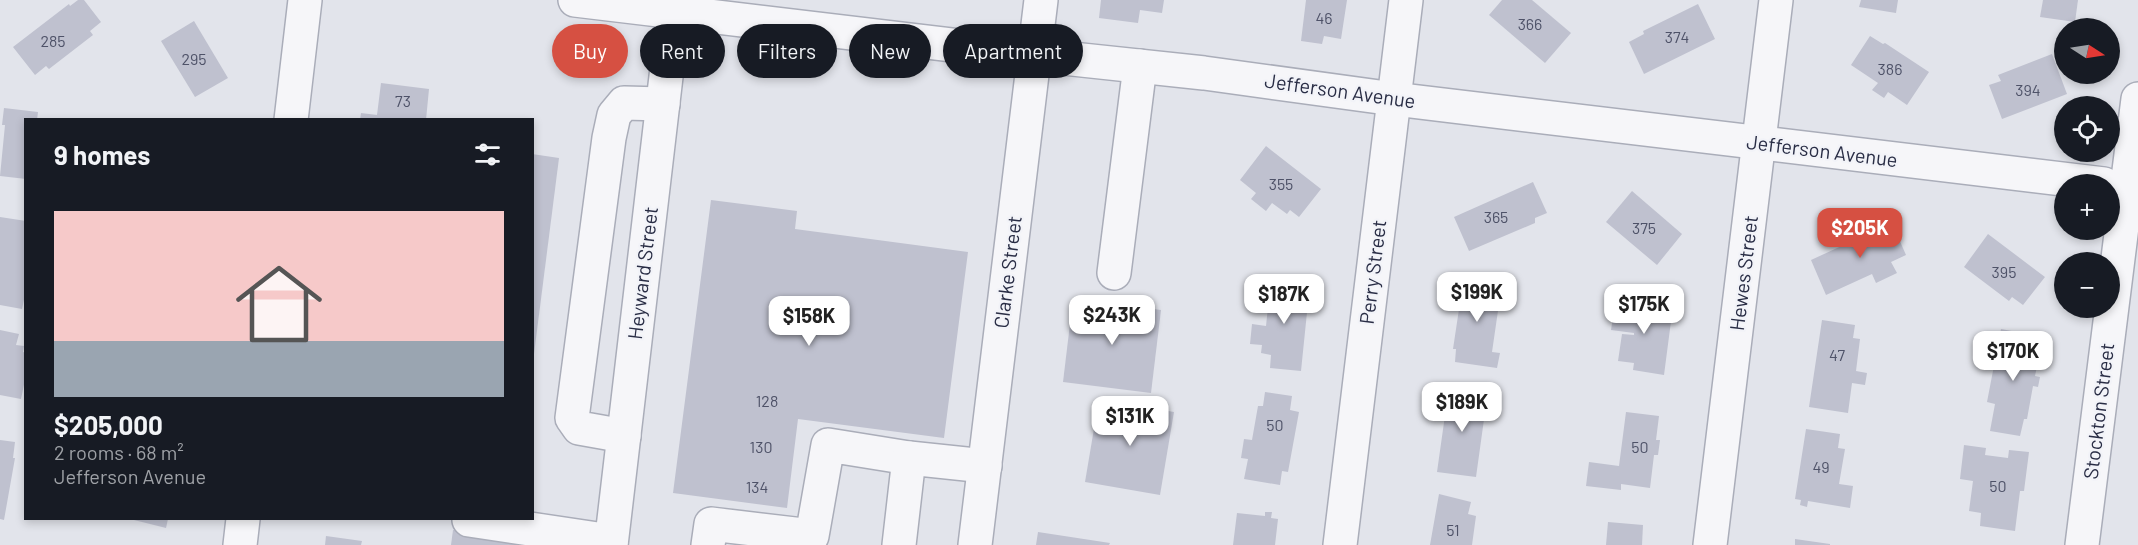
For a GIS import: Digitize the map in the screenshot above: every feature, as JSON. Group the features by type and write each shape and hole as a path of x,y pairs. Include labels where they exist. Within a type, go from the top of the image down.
{"street":[{"path":"291,118 305,0"},
{"name":"Jefferson Avenue","path":"575,0 674,6 943,43"},
{"name":"Clarke Street","path":"1038,24 1041,0"},
{"name":"Perry Street","path":"1340,545 1406,0"},
{"name":"Hewes Street","path":"1710,545 1776,0"},
{"name":"Heyward Street","path":"611,543 674,6"},
{"name":"Jefferson Avenue","path":"1083,60 2054,178"},
{"path":"1114,273 1140,66"},
{"name":"Clarke Street","path":"975,545 1032,78"},
{"name":"Stockton Street","path":"2120,186 2138,99"},
{"path":"624,436 579,428 572,418 614,115 624,103 663,104"},
{"name":"Stockton Street","path":"2082,545 2114,240"},
{"path":"708,545 711,524 812,536 828,445 909,458 985,466"},
{"path":"899,545 909,458"},
{"path":"240,545 243,520"},
{"path":"469,520 611,543"}],"building":[{"path":"78,0 84,0 101,22 90,31 93,35 49,69 46,66 35,75 13,47 69,4 70,6"},
{"path":"1101,0 1164,0 1162,13 1140,10 1138,23 1099,18"},
{"path":"1306,0 1347,0 1341,39 1324,36 1322,44 1301,41"},
{"path":"1502,0 1532,0 1571,33 1545,63 1489,15"},
{"path":"1861,0 1898,0 1896,13 1859,7"},
{"path":"2043,0 2078,0 2076,18 2040,17"},
{"path":"1698,4 1715,39 1644,74 1629,42 1644,34 1643,31"},
{"path":"194,21 228,78 195,97 161,41"},
{"path":"1870,36 1885,43 1929,72 1907,105 1888,92 1884,98 1872,90 1878,83 1851,65"},
{"path":"2052,54 2054,84 2063,84 2067,94 2054,96 2054,99 2002,119 1989,85 2001,81 1998,75"},
{"path":"381,83 429,89 426,118 360,118 361,113 377,115"},
{"path":"4,108 38,112 37,118 24,118 24,179 0,176 5,125 2,125"},
{"path":"1266,146 1321,189 1299,217 1290,210 1287,214 1272,203 1266,211 1251,199 1256,193 1240,180"},
{"path":"534,154 559,158 534,354"},
{"path":"1533,182 1547,213 1535,218 1535,223 1469,251 1454,217"},
{"path":"1632,191 1682,234 1657,265 1606,222"},
{"path":"711,200 797,211 795,229 968,252 944,438 798,419 787,508 673,493"},
{"path":"0,217 24,221 24,300 22,309 0,305"},
{"path":"1892,223 1906,255 1891,262 1897,273 1876,283 1872,274 1826,295 1811,260 1848,243 1844,235 1859,229 1862,235"},
{"path":"1988,234 2045,277 2023,305 2012,297 2009,301 1964,267"},
{"path":"1464,276 1496,281 1494,296 1500,297 1492,352 1500,353 1497,368 1455,362 1456,349 1453,349"},
{"path":"1271,279 1310,283 1301,371 1270,368 1271,355 1261,353 1262,345 1250,344 1252,324 1266,326"},
{"path":"1073,299 1161,310 1151,393 1063,382"},
{"path":"1638,301 1673,306 1664,375 1633,370 1634,363 1618,361 1622,334 1634,335 1634,333 1611,330 1615,304 1637,307"},
{"path":"1822,320 1855,325 1853,338 1860,339 1856,371 1867,373 1865,385 1852,383 1848,413 1809,407"},
{"path":"2001,329 2033,335 2030,349 2040,351 2035,376 2040,377 2038,387 2033,386 2027,419 2024,419 2020,436 1990,431 1995,404 1987,402"},
{"path":"0,330 19,334 16,345 24,346 24,385 21,399 0,395"},
{"path":"1449,387 1482,392 1480,403 1486,405 1476,477 1437,472"},
{"path":"1265,392 1292,396 1290,410 1299,412 1288,472 1282,471 1280,485 1244,479 1248,459 1241,458 1244,439 1252,440 1258,406 1263,406"},
{"path":"1099,399 1174,412 1160,495 1085,482"},
{"path":"1626,412 1659,416 1656,440 1660,440 1658,455 1654,455 1650,488 1621,484 1621,490 1586,486 1589,462 1619,466"},
{"path":"1806,429 1840,434 1838,448 1845,449 1839,484 1853,486 1850,508 1808,501 1807,507 1800,505 1801,500 1795,499"},
{"path":"0,440 15,442 13,458 15,458 4,520 0,519"},
{"path":"1964,445 1986,448 1985,455 2008,458 2009,450 2029,452 2024,491 2020,491 2015,531 1980,526 1981,513 1969,511 1973,481 1960,479"},
{"path":"1439,494 1471,502 1468,514 1476,516 1472,545 1430,545"},
{"path":"1265,512 1272,512 1271,518 1278,519 1275,545 1233,545 1237,513 1265,516"},
{"path":"134,520 168,520 166,528"},
{"path":"1608,522 1643,525 1642,545 1606,545"},
{"path":"453,530 565,542 564,545 451,545"},
{"path":"1038,532 1110,543 1109,545 1036,545"},
{"path":"326,536 362,541 361,545 325,545"},
{"path":"1795,539 1830,544 1830,545 1795,545"}]}
